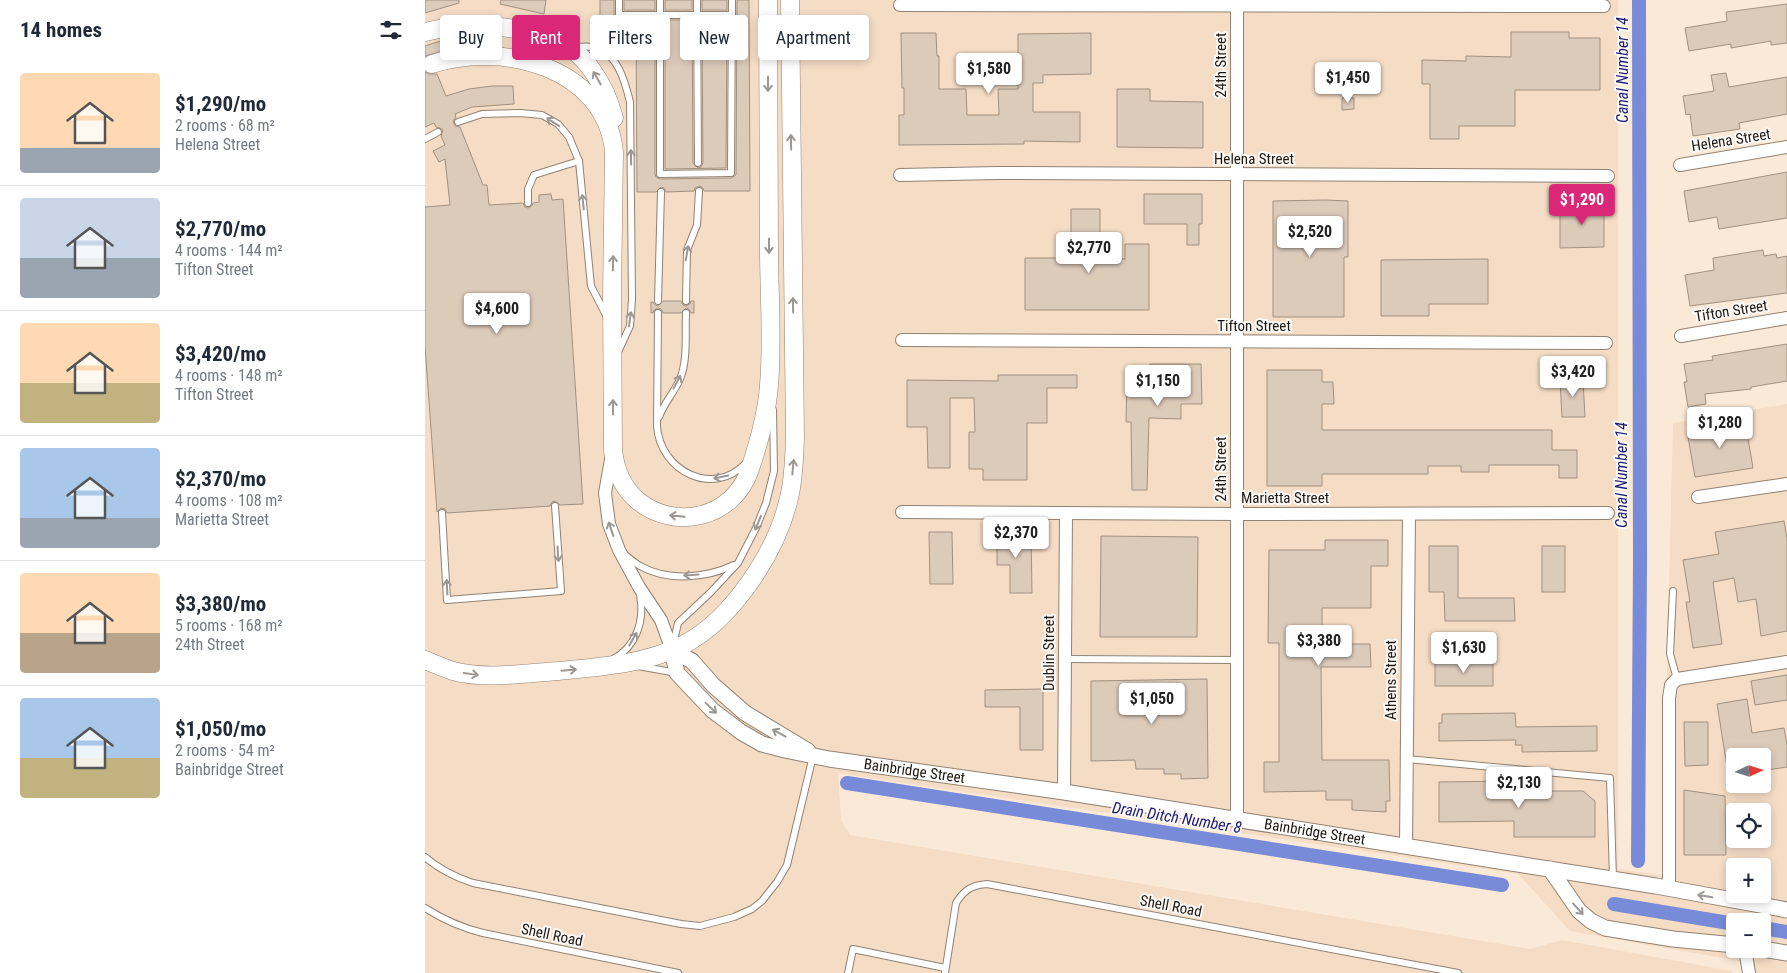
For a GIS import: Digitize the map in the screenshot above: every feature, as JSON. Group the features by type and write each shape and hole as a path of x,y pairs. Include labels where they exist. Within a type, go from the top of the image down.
{"main road":[{"path":"432,64 443,60 468,57 510,58 530,61 557,72 579,86 598,106 610,130 614,152 613,450 616,468 635,499 645,506 669,515 694,516 711,513 735,498 743,487 750,471 765,412 770,372 768,0"},
{"path":"425,660 454,671 481,675 622,664 672,650 693,639 725,612 755,574 773,542 784,515 792,484 795,438 790,0"},
{"path":"425,32 464,25 494,25 512,29"},
{"path":"580,58 592,69 612,108 617,137 614,193"}],"street":[{"path":"900,5 1237,3 1605,6"},
{"name":"24th Street","path":"1237,3 1237,819"},
{"name":"Helena Street","path":"1680,165 1787,148"},
{"name":"Helena Street","path":"900,175 997,173 1608,176"},
{"name":"Tifton Street","path":"1681,336 1787,318"},
{"name":"Tifton Street","path":"903,340 1606,344"},
{"path":"613,450 607,476 605,505 609,524 619,550 639,587 661,620 672,650 677,673"},
{"path":"1698,497 1787,484"},
{"name":"Marietta Street","path":"902,512 1608,514"},
{"name":"Dublin Street","path":"1064,792 1066,513"},
{"name":"Athens Street","path":"1406,847 1409,514"},
{"name":"Bainbridge Street","path":"672,650 692,661 713,685 745,713 814,755"},
{"path":"1669,889 1669,698 1671,685 1677,679 1787,662"},
{"name":"Bainbridge Street","path":"677,673 712,710 735,728 762,744 829,759 1064,792 1237,819 1613,879 1787,910"},
{"path":"1550,869 1579,911 1591,921 1605,928 1673,939 1726,944"},
{"path":"1771,950 1787,953"},
{"path":"1746,958 1749,973"}],"lane":[{"path":"619,0 619,15"},
{"path":"660,0 660,15"},
{"path":"697,0 697,15"},
{"path":"732,0 732,15"},
{"path":"580,47 593,46 611,57 625,80 630,102 632,300 630,326 613,365"},
{"path":"660,60 660,174 731,173 732,60"},
{"path":"697,60 698,163"},
{"path":"458,122 482,114 520,113 542,115 558,124 569,137 579,161 591,286 613,329"},
{"path":"425,139 438,132"},
{"path":"528,203 528,189 534,176 579,161"},
{"path":"686,301 687,250 697,225 699,191"},
{"path":"658,301 661,192"},
{"path":"658,313 657,426 659,441 669,459 677,468 699,477 710,479 723,478 733,474 749,460 757,447"},
{"path":"657,426 663,406 677,384 683,369 686,313"},
{"path":"672,650 678,623 738,563 757,528 766,503 774,471 770,372"},
{"path":"442,513 447,600 561,591 555,506"},
{"path":"619,550 639,566 656,573 676,576 717,572 738,563"},
{"path":"596,667 622,654 634,640 641,614 639,587"},
{"path":"1673,591 1670,654 1677,679"},
{"path":"1065,659 1237,660"},
{"path":"622,664 677,673"},
{"path":"735,728 745,713"},
{"path":"425,857 437,868 457,878 473,883 681,924 700,926 715,923 752,909 762,901 777,882 787,865 814,755"},
{"path":"1407,759 1610,778 1613,879"},
{"name":"Shell Road","path":"945,971 956,903 962,894 971,887 987,884 1458,973"},
{"name":"Shell Road","path":"425,908 444,920 470,930 678,973"},
{"path":"848,973 853,949 945,971"}],"shaded area":[{"path":"425,0 1618,0 1618,869 1662,875 1673,423 1787,404 1787,973 1752,973 1750,963 1570,931 1518,874 838,773 841,820 850,835 1530,949 1562,940 1732,971 1732,973 425,973"}],"building":[{"path":"425,0 459,0 459,3 425,13"},
{"path":"501,0 546,0 544,14 500,4"},
{"path":"600,0 614,0 614,15 600,15"},
{"path":"624,0 655,0 655,10 624,10"},
{"path":"665,0 692,0 692,10 665,10"},
{"path":"702,0 727,0 727,10 702,10"},
{"path":"737,0 749,0 750,191 704,191 699,186 694,191 666,192 661,187 656,192 637,192 636,60 655,60 656,177 660,179 731,178 736,175 737,60 748,60 748,15 737,15"},
{"path":"1787,4 1787,43 1771,45 1771,41 1731,48 1731,44 1689,51 1685,28 1727,21 1726,12"},
{"path":"670,20 680,20 680,60 692,60 693,163 698,168 703,163 702,60 727,60 726,168 665,169 665,60 670,60"},
{"path":"1511,32 1569,32 1569,38 1600,38 1600,90 1515,90 1515,126 1459,126 1459,139 1430,139 1430,84 1422,84 1422,60 1466,61 1466,56 1511,57"},
{"path":"901,33 936,33 937,56 939,56 939,89 966,89 967,115 999,115 998,89 1018,89 1018,34 1091,33 1091,74 1043,75 1043,83 1033,83 1033,112 1080,112 1080,142 1024,141 1024,144 899,145 899,115 904,115"},
{"path":"440,41 440,52 425,56 425,46"},
{"path":"425,72 437,74 446,96 469,89 513,86 514,104 472,107 455,114 456,117 453,121 455,126 460,127 483,185 487,185 489,205 523,203 528,208 533,203 539,202 539,195 551,194 552,200 563,199 583,504 560,505 555,501 550,506 447,513 445,509 441,508 437,512 425,346 425,207 450,205 445,159 439,162 433,151 445,145 441,136 443,130 436,127 434,123 425,127"},
{"path":"1726,73 1729,87 1787,77 1787,114 1739,123 1740,129 1693,136 1690,114 1686,115 1683,96 1714,91 1711,75"},
{"path":"1117,89 1150,89 1150,101 1203,102 1203,148 1117,147"},
{"path":"1342,98 1354,98 1354,109 1342,110"},
{"path":"1787,172 1787,218 1719,229 1717,217 1689,222 1684,191"},
{"path":"1144,194 1202,194 1202,224 1199,224 1199,245 1187,245 1187,224 1144,224"},
{"path":"1273,201 1348,201 1348,257 1344,257 1344,317 1273,317"},
{"path":"1560,205 1604,205 1604,247 1560,248"},
{"path":"1071,209 1100,209 1100,258 1125,259 1125,244 1149,244 1149,310 1025,310 1025,258 1071,258"},
{"path":"1763,250 1764,256 1776,254 1777,258 1787,256 1787,293 1690,306 1685,275 1714,270 1713,258"},
{"path":"1488,259 1488,304 1429,304 1429,316 1381,316 1381,260"},
{"path":"663,301 681,301 686,306 691,301 694,301 694,313 691,313 686,308 681,313 663,313 658,308 651,313 651,302 658,306"},
{"path":"1787,344 1787,381 1751,387 1751,389 1705,394 1706,404 1688,407 1684,382 1687,382 1684,364 1713,360 1712,356"},
{"path":"1150,364 1201,364 1202,404 1181,404 1181,419 1149,418 1147,490 1132,490 1131,422 1126,422 1127,378 1150,378"},
{"path":"1267,370 1322,370 1322,382 1333,382 1334,404 1322,404 1322,430 1552,430 1552,450 1577,450 1577,478 1559,478 1559,465 1489,465 1489,472 1461,472 1461,466 1428,466 1428,474 1322,474 1322,486 1267,486"},
{"path":"998,375 1077,375 1077,388 1047,388 1047,423 1027,423 1027,480 983,480 983,469 969,469 969,432 975,432 974,398 950,398 950,468 928,468 927,427 907,427 907,380 998,381"},
{"path":"1560,380 1583,380 1585,417 1562,417"},
{"path":"1745,421 1753,468 1695,477 1687,431"},
{"path":"1784,521 1787,539 1787,631 1761,636 1756,599 1738,602 1734,578 1713,582 1722,644 1693,648 1686,602 1690,602 1683,560 1719,554 1715,532"},
{"path":"929,532 952,532 953,584 930,584"},
{"path":"997,532 1031,532 1032,593 1010,593 1010,565 997,565"},
{"path":"1101,536 1198,537 1197,637 1100,637"},
{"path":"1325,540 1388,540 1388,566 1371,566 1371,608 1322,608 1322,644 1370,644 1371,667 1321,667 1322,760 1389,760 1390,801 1386,801 1386,812 1352,810 1352,800 1326,800 1326,791 1264,792 1264,762 1279,762 1279,643 1268,643 1269,550 1325,550"},
{"path":"1429,546 1458,546 1458,598 1514,598 1515,621 1445,621 1444,592 1429,592"},
{"path":"1542,546 1565,546 1565,592 1542,592"},
{"path":"1493,662 1493,686 1435,686 1435,663"},
{"path":"1787,675 1787,700 1755,705 1751,681"},
{"path":"1207,679 1208,778 1181,779 1181,774 1164,774 1164,769 1136,769 1135,760 1091,761 1091,681"},
{"path":"1043,689 1043,750 1020,750 1020,707 985,707 985,690"},
{"path":"1747,699 1752,733 1784,728 1787,745 1787,767 1771,769 1771,748 1726,748 1726,760 1717,704"},
{"path":"1515,713 1516,727 1597,726 1597,751 1522,752 1522,745 1515,745 1516,740 1439,741 1439,723 1442,723 1442,714"},
{"path":"1684,722 1708,722 1708,765 1685,766"},
{"path":"1514,781 1514,791 1583,791 1595,801 1595,837 1514,837 1514,821 1439,822 1439,782"},
{"path":"1684,790 1725,796 1726,855 1684,855"}],"waterway":[{"name":"Canal Number 14","path":"1638,861 1640,562 1639,0"},
{"name":"Drain Ditch Number 8","path":"847,783 1502,885"},
{"name":"Drain Ditch Number 8","path":"1614,904 1726,923"},
{"name":"Drain Ditch Number 8","path":"1771,929 1787,932"}]}
